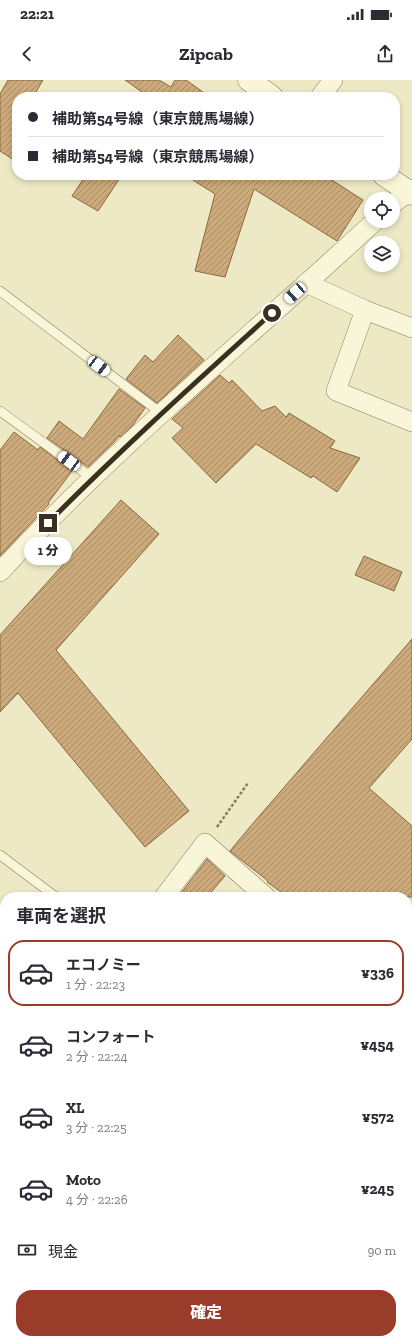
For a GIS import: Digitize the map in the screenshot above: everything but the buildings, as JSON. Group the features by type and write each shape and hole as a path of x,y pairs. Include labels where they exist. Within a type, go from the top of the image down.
{"street":[{"path":"249,80 265,92"},
{"path":"324,92 333,80"},
{"path":"390,180 406,195"},
{"path":"1,569 92,478 161,413 366,228"},
{"path":"306,283 365,310 412,328"},
{"path":"365,310 336,392 412,422"},
{"path":"168,892 205,843 260,892"}],"lane":[{"path":"0,291 161,413"},
{"path":"0,411 92,478"},
{"path":"0,855 49,892"}],"path":[{"path":"205,843 248,782"}],"route":[{"path":"48,523 92,478 161,413 272,313"}]}
